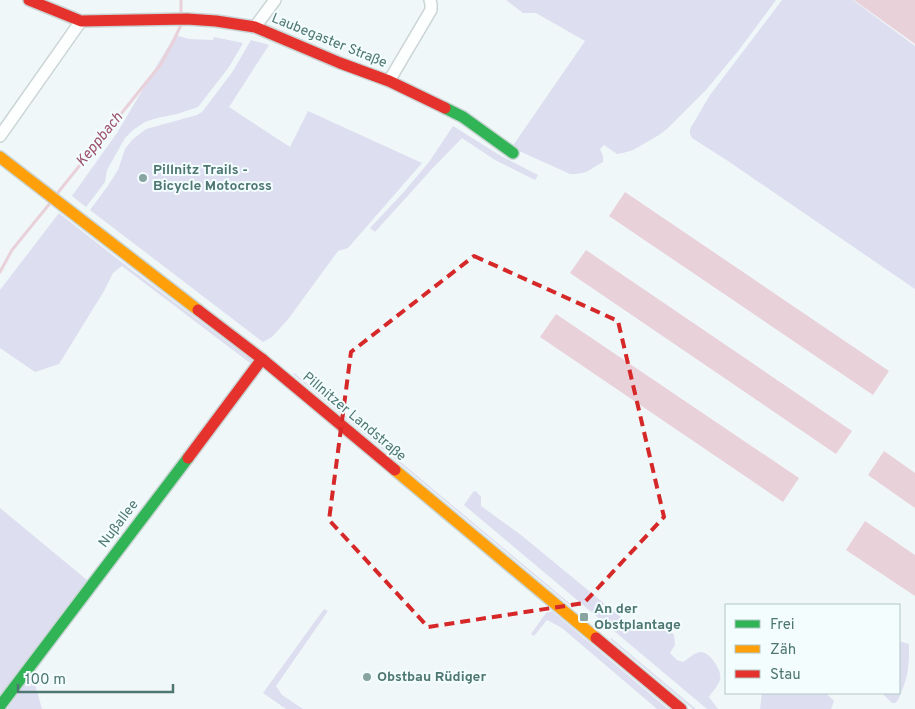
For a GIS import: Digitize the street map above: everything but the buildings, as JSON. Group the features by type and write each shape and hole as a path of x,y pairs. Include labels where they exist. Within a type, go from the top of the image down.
{"street":[{"name":"Laubegaster Straße","path":"29,0 81,21 182,19 216,21 255,27 340,63 389,81 463,116 513,153"},
{"path":"255,27 275,0"},
{"path":"389,81 431,10 430,0"},
{"path":"0,136 81,21"},
{"name":"Pillnitzer Landstraße","path":"0,157 262,359 681,709"},
{"name":"Nußallee","path":"0,706 262,359"}],"highlighted area":[{"path":"474,256 618,321 664,517 584,603 428,627 329,520 351,352"}],"shaded area":[{"path":"506,0 776,0 706,90 667,129 633,150 623,153 617,154 604,145 600,149 603,162 586,172 570,174 512,147 585,41 536,13 523,13"},
{"path":"782,0 853,0 915,46 915,289 692,138 690,134 690,129 710,95"},
{"path":"854,0 915,0 915,44"},
{"path":"175,35 189,39 213,40 214,37 243,43 229,67 198,107 145,122 125,138 107,170 105,182 86,207 72,196 117,133"},
{"path":"251,40 269,45 229,107 290,147 308,111 422,163 348,248 338,251 289,318 272,337 263,342 90,210 118,170 125,149 132,140 146,129 202,112 233,71"},
{"path":"453,126 501,156 538,175 535,180 495,160 462,138 375,232 370,228 429,162"},
{"path":"625,192 889,371 873,395 609,216"},
{"path":"59,213 253,361 254,366 122,266 113,273 59,364 35,372 0,348 0,290"},
{"path":"586,250 852,431 836,454 570,273"},
{"path":"556,314 799,478 783,502 540,337"},
{"path":"294,373 574,607 293,374"},
{"path":"884,451 915,473 915,508 868,475"},
{"path":"476,491 481,497 481,506 521,535 634,628 642,631 659,625 668,628 674,635 675,645 670,653 677,660 683,662 699,652 708,655 720,672 720,680 709,697 718,709 707,709 464,505 473,492"},
{"path":"0,508 87,580 0,696"},
{"path":"865,521 915,555 915,596 846,550"},
{"path":"324,609 328,611 276,686 282,695 303,709 286,709 263,693"},
{"path":"552,611 668,709 657,709 562,628 547,620 534,636 531,634 546,613"},
{"path":"611,638 696,709 693,709"},
{"path":"900,641 909,644 908,669 899,698 895,703 892,703 883,694 900,694"},
{"path":"32,674 42,709 7,709"},
{"path":"762,694 827,694 834,701 831,709 760,709"}],"waterway":[{"name":"Keppbach","path":"181,0 181,14"},
{"name":"Keppbach","path":"56,195 161,64 181,25"},
{"name":"Keppbach","path":"0,272 12,250 51,202"}],"traffic: fast":[{"path":"445,108 463,117 513,153"},
{"path":"0,706 188,458"}],"traffic: slow":[{"path":"0,157 198,310"},
{"path":"395,470 596,638"}],"traffic: jam":[{"path":"29,0 81,21 187,19 255,27 340,63 389,81 445,108"},
{"path":"198,310 262,359 395,470"},
{"path":"188,458 262,359"},
{"path":"596,638 681,709"}],"place":[{"name":"Pillnitz Trails - Bicycle Motocross","path":"143,178"},
{"name":"An der Obstplantage","path":"584,617"},
{"name":"Obstbau Rüdiger","path":"367,677"}]}
